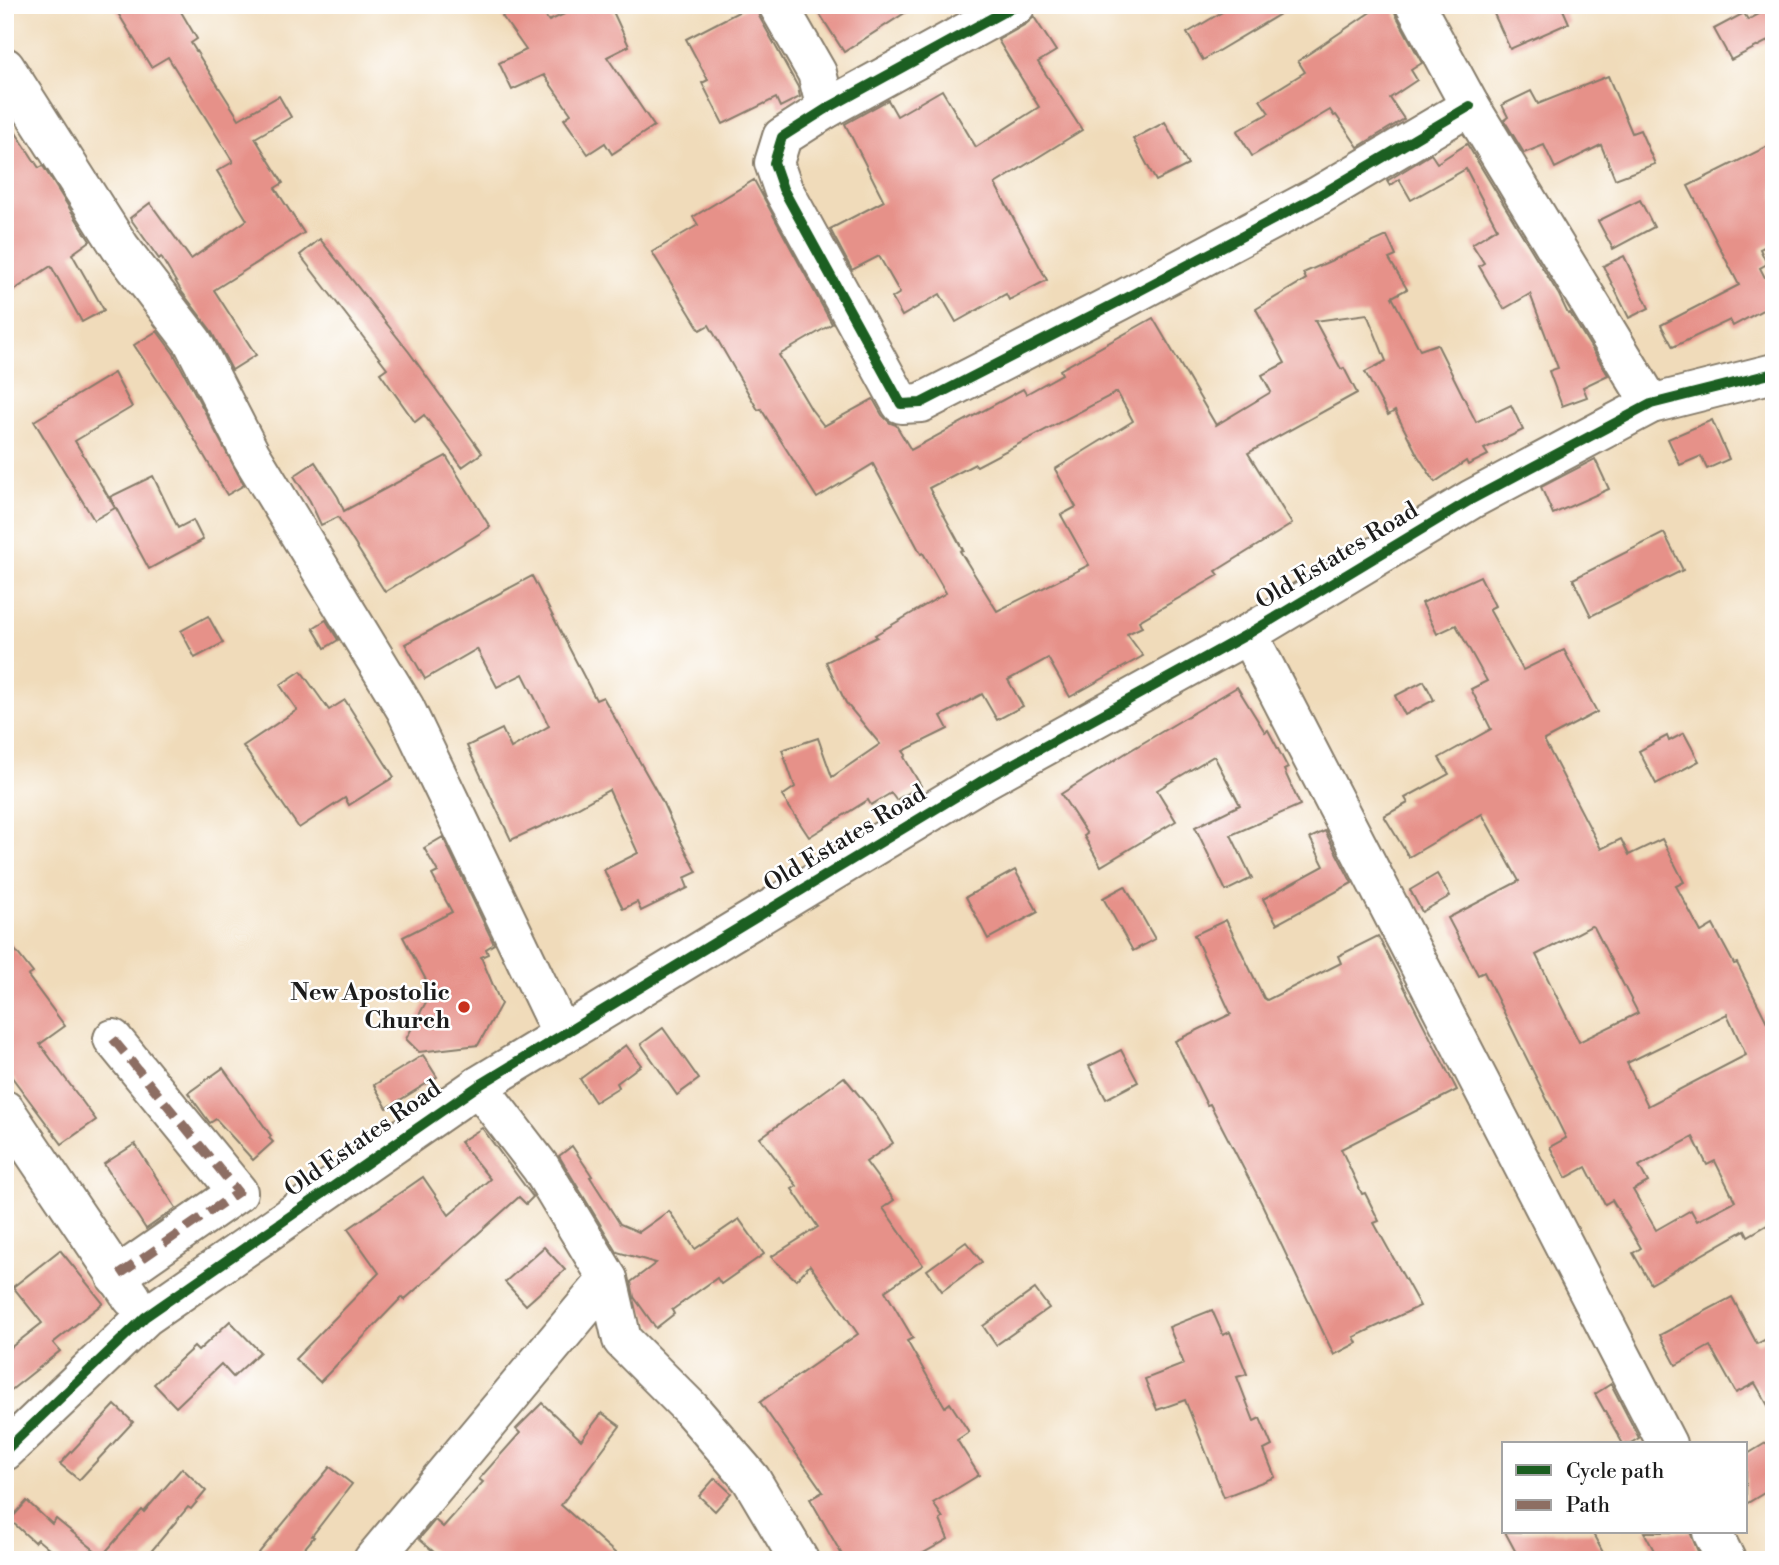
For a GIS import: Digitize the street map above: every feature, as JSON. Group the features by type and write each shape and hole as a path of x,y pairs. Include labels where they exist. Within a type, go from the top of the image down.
{"street":[{"path":"778,5 817,73 826,109"},
{"path":"1016,5 782,136 774,163 783,189 901,404 921,403 1132,295 1318,196 1469,106"},
{"path":"1415,5 1469,106 1651,404"},
{"path":"5,67 120,247 193,342 251,456 405,708 562,1035"},
{"name":"Old Estates Road","path":"5,1451 145,1317 478,1086 980,782 1248,634 1472,499 1651,404 1774,373"},
{"path":"1248,634 1666,1442"},
{"path":"113,1039 237,1192 116,1277"},
{"path":"478,1086 541,1168 608,1279 622,1340 691,1409 751,1479 799,1560"},
{"path":"5,1110 145,1317"},
{"path":"373,1560 608,1279"},
{"path":"1713,1534 1726,1560"}],"building":[{"path":"113,5 177,5 197,39 191,43 239,119 279,96 291,117 255,138 283,183 275,188 304,233 214,290 256,355 232,370 210,329 182,292 161,257 159,259 130,218 150,203 191,259 247,220 217,171 233,162 168,57 151,67"},
{"path":"517,5 537,5 549,21 584,5 610,5 629,46 607,57 654,126 612,154 605,143 588,154 564,119 571,114 544,75 512,90 499,63 526,50 502,16"},
{"path":"756,5 759,16 798,87 800,97 780,107 776,98 723,124 702,83 708,80 686,39"},
{"path":"814,5 917,5 844,52"},
{"path":"1234,5 1295,5 1203,60 1187,33"},
{"path":"1381,5 1393,5 1422,63 1411,70 1417,80 1390,98 1404,119 1358,147 1330,110 1252,156 1237,131 1269,113 1260,100 1305,72 1298,61"},
{"path":"1490,5 1561,5 1569,23 1510,49"},
{"path":"1774,6 1774,38 1731,60 1714,29 1744,13 1748,20"},
{"path":"1034,17 1056,51 1038,62 1082,130 995,184 1047,280 1009,300 1006,294 956,322 940,294 902,316 892,298 900,293 879,256 852,270 830,229 884,201 845,124 888,100 897,116 942,90 976,147 1039,107 998,40"},
{"path":"1608,76 1632,133 1640,130 1655,164 1615,179 1601,145 1555,168 1544,145 1524,153 1504,120 1508,117 1502,105 1531,91 1538,104"},
{"path":"5,116 39,168 43,166 90,241 72,254 104,310 82,322 51,266 5,296"},
{"path":"1165,122 1188,165 1156,181 1133,139"},
{"path":"1774,143 1774,242 1760,249 1767,264 1760,268 1774,295 1774,304 1733,326 1730,320 1673,347 1661,325 1739,285 1688,186"},
{"path":"1467,144 1568,314 1570,313 1608,375 1583,387 1587,397 1562,406 1549,371 1558,368 1530,294 1504,309 1479,266 1484,263 1472,244 1497,228 1466,169 1411,200 1399,179 1390,186 1387,181 1431,154 1437,163"},
{"path":"754,180 832,324 779,355 824,426 873,399 882,415 896,425 911,450 1023,389 1026,394 1062,374 1060,370 1153,318 1216,425 1271,392 1262,375 1285,363 1256,309 1306,279 1303,273 1387,236 1396,256 1389,259 1407,289 1392,297 1420,350 1437,344 1476,422 1511,405 1523,430 1484,449 1488,455 1468,465 1466,461 1435,482 1395,411 1388,415 1365,372 1386,361 1367,314 1315,321 1357,393 1248,453 1292,524 1216,571 1219,575 1139,621 1142,627 1127,634 1143,656 1070,697 1048,658 1008,680 1023,706 997,720 982,694 941,716 948,729 903,751 921,786 896,800 891,793 871,805 868,800 809,837 782,796 795,787 782,750 818,738 832,777 880,744 846,703 826,662 877,637 875,635 946,593 923,553 921,554 873,464 817,498 761,409 758,410 709,325 700,330 652,252 698,225 693,217","holes":["1117,392 1133,421 1055,469 1076,507 1061,515 1089,565 997,611 960,551 963,550 929,488 975,464 977,466"]},
{"path":"1640,200 1654,227 1613,249 1598,221"},
{"path":"320,239 409,352 482,453 462,467 424,415 415,422 380,373 387,368 300,255"},
{"path":"1624,256 1649,308 1629,318 1603,266"},
{"path":"157,331 174,354 244,485 227,495 178,411 134,345"},
{"path":"114,373 132,407 75,441 115,508 94,520 34,421"},
{"path":"1712,420 1729,459 1707,469 1701,456 1680,465 1668,439"},
{"path":"446,456 490,527 385,592 338,517 321,525 294,476 315,462 344,511"},
{"path":"1595,459 1609,489 1553,514 1541,487"},
{"path":"153,476 178,528 193,520 203,540 149,569 110,497"},
{"path":"1664,533 1683,570 1591,616 1573,579"},
{"path":"532,576 596,700 603,697 662,801 697,872 684,878 688,888 641,911 637,902 623,909 604,870 638,853 609,790 557,819 511,840 467,746 502,729 511,748 549,726 523,674 497,687 477,649 425,679 405,644"},
{"path":"1480,576 1495,606 1489,609 1523,670 1564,650 1597,712 1544,740 1601,849 1621,839 1629,855 1662,839 1684,882 1676,886 1701,932 1713,925 1734,964 1737,963 1774,1036 1774,1221 1748,1236 1745,1230 1651,1284 1633,1253 1641,1248 1612,1200 1605,1204 1586,1167 1566,1178 1550,1147 1566,1138 1484,972 1478,975 1448,918 1519,881 1482,814 1409,857 1384,816 1408,803 1405,798 1449,774 1439,758 1491,729 1471,689 1487,681 1456,625 1437,634 1422,603","holes":["1591,926 1594,927 1638,1013 1579,1042 1536,955","1727,1014 1746,1055 1648,1106 1627,1063","1693,1137 1707,1165 1715,1161 1735,1201 1697,1221 1691,1210 1656,1230 1633,1190 1648,1182 1639,1166"]},
{"path":"208,616 223,643 195,658 181,631"},
{"path":"326,620 338,640 325,648 313,628"},
{"path":"301,671 329,710 345,700 394,777 349,805 345,798 299,828 243,746 297,710 280,685"},
{"path":"1424,681 1434,700 1405,715 1395,696"},
{"path":"1237,687 1265,732 1268,730 1288,768 1284,770 1300,805 1231,835 1252,878 1226,891 1195,827 1240,805 1214,756 1157,790 1176,821 1101,866 1084,836 1087,834 1061,794"},
{"path":"1684,733 1699,761 1656,784 1639,751 1667,736 1669,741"},
{"path":"1325,831 1352,883 1277,924 1263,899 1324,866 1310,838"},
{"path":"443,837 494,944 486,949 488,954 481,957 501,1004 478,1045 419,1052 406,1039 432,991 403,937 452,912 432,875 438,872 424,848"},
{"path":"1015,870 1038,912 988,939 966,897"},
{"path":"1437,874 1450,896 1422,912 1410,890"},
{"path":"1125,886 1155,939 1133,951 1103,898"},
{"path":"1226,920 1267,1000 1341,963 1338,956 1378,936 1457,1090 1341,1149 1362,1194 1365,1193 1379,1221 1374,1223 1420,1306 1354,1337 1357,1343 1334,1355 1261,1202 1175,1041 1231,1014 1194,935"},
{"path":"5,937 33,973 28,976 65,1026 40,1044 96,1120 62,1144 5,1068"},
{"path":"663,1028 699,1079 677,1095 641,1044"},
{"path":"626,1045 641,1065 617,1083 619,1087 595,1102 580,1079"},
{"path":"1121,1050 1138,1082 1106,1099 1089,1066"},
{"path":"423,1055 437,1077 387,1108 374,1085"},
{"path":"223,1068 273,1142 253,1160 216,1119 210,1123 188,1093"},
{"path":"844,1077 877,1117 893,1143 866,1162 894,1200 883,1208 923,1265 885,1291 913,1338 907,1341 945,1407 950,1403 969,1432 957,1440 979,1475 933,1503 943,1518 940,1520 948,1539 911,1560 845,1560 810,1499 823,1492 760,1402 858,1334 810,1265 796,1280 771,1257 818,1227 792,1189 797,1186 760,1138"},
{"path":"482,1128 533,1197 526,1204 519,1197 404,1300 402,1297 320,1382 295,1359 379,1273 348,1229 423,1177 449,1215 490,1179 460,1142"},
{"path":"135,1144 176,1208 146,1229 104,1164"},
{"path":"572,1146 620,1224 639,1232 669,1211 695,1249 739,1219 764,1254 721,1284 717,1278 672,1310 674,1314 656,1328 634,1297 631,1282 656,1263 617,1252 559,1156"},
{"path":"966,1242 982,1262 942,1291 927,1270"},
{"path":"544,1247 565,1270 526,1305 505,1282"},
{"path":"60,1250 103,1303 53,1343 60,1351 5,1395 5,1352 42,1323 13,1287"},
{"path":"1035,1289 1049,1308 996,1345 983,1326"},
{"path":"1732,1297 1757,1344 1774,1335 1774,1416 1755,1383 1736,1393 1710,1346 1676,1365 1660,1335"},
{"path":"1212,1310 1223,1335 1230,1332 1247,1374 1237,1377 1254,1421 1260,1418 1272,1446 1264,1450 1275,1477 1224,1497 1185,1400 1157,1410 1145,1379 1184,1364 1169,1327"},
{"path":"230,1321 260,1352 233,1377 221,1364 176,1407 154,1384 194,1347 198,1351"},
{"path":"1611,1384 1639,1438 1632,1442 1622,1442 1595,1394"},
{"path":"542,1403 581,1440 602,1413 620,1426 561,1505 623,1560 443,1560 419,1539 435,1520 443,1527 483,1482 479,1479 520,1433 516,1429"},
{"path":"115,1405 133,1422 79,1480 60,1464"},
{"path":"1774,1438 1774,1487 1748,1503 1748,1454"},
{"path":"330,1467 352,1484 295,1560 253,1560"},
{"path":"182,1468 206,1491 191,1509 188,1507 144,1560 62,1560 37,1539 34,1542 10,1520 27,1501 52,1524 56,1519 102,1556"},
{"path":"715,1478 731,1493 715,1511 699,1496"},
{"path":"1506,1534 1593,1534 1607,1560 1520,1560"},
{"path":"1645,1534 1691,1534 1699,1554 1687,1560 1659,1560"}],"marked path":[{"path":"113,1039 238,1192 116,1277"}],"cycle path":[{"path":"1016,5 826,109 782,137 774,163 783,189 901,404 921,403 1120,301 1318,196 1470,106"},
{"path":"5,1451 145,1317 478,1086 980,782 1248,634 1472,499 1651,404 1774,373"}],"place":[{"name":"New Apostolic Church","path":"464,1007"}]}
